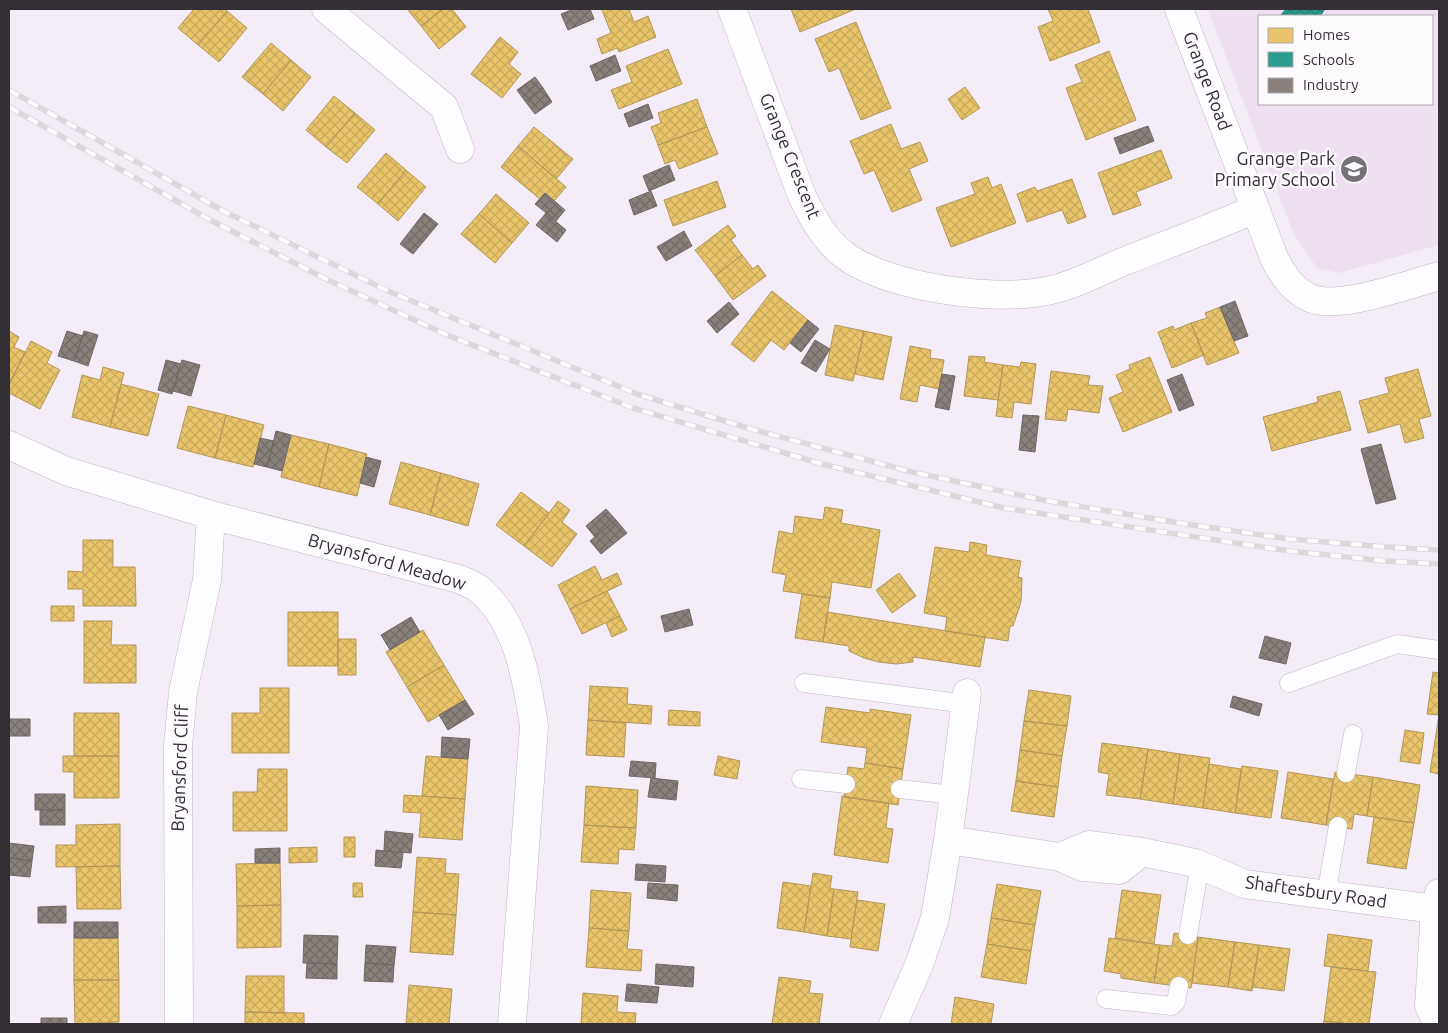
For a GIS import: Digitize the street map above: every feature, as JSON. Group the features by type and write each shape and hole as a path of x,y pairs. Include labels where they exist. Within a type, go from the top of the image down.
{"street":[{"path":"326,9 350,20 444,107 460,149"},
{"name":"Grange Crescent","path":"732,9 802,196 813,218 827,238 862,267 900,280 946,290 999,294 1054,289 1255,209"},
{"name":"Grange Road","path":"1180,9 1255,209 1283,275 1294,287 1309,298 1325,302 1352,300 1439,276"},
{"name":"Bryansford Meadow","path":"9,445 66,471 211,515 459,579 479,589 501,614 517,649 528,686 534,726 512,1024"},
{"name":"Bryansford Cliff","path":"179,1024 178,746 183,692 207,580 211,515"},
{"path":"893,1024 919,966 935,918 948,840 967,699"},
{"name":"Shaftesbury Road","path":"948,840 1060,857 1089,844 1142,852 1200,865 1245,884 1326,895 1437,901 1429,1006 1437,1024"}],"lane":[{"path":"1289,683 1397,644 1439,650"},
{"path":"804,683 967,699"},
{"path":"1346,773 1353,734"},
{"path":"800,779 846,784"},
{"path":"900,789 953,795"},
{"path":"1326,895 1338,826"},
{"path":"1188,935 1200,865"},
{"path":"1106,999 1172,1006 1176,1002 1179,986"}],"shaded area":[{"name":"Grange Park Primary School","path":"1208,9 1439,9 1439,245 1339,273 1317,268 1294,235"}],"building: Homes":[{"path":"194,9 225,9 227,11 198,45 178,28"},
{"path":"407,9 443,9 421,26"},
{"path":"443,9 452,9 466,27 439,49 421,26"},
{"path":"629,9 634,22 648,16 656,37 619,52 617,48 602,54 597,39 611,33 602,10"},
{"path":"791,9 856,9 800,32"},
{"path":"1048,9 1088,9 1100,42 1050,61 1038,27 1053,21"},
{"path":"227,11 247,28 219,62 198,45"},
{"path":"856,22 891,108 861,120 839,68 829,72 815,39"},
{"path":"500,37 518,52 509,64 521,74 502,98 471,74"},
{"path":"271,43 291,60 263,94 242,77"},
{"path":"668,49 682,84 619,109 611,90 632,82 626,66"},
{"path":"1109,51 1136,120 1086,140 1066,88 1082,82 1075,65"},
{"path":"291,60 311,77 283,111 263,94"},
{"path":"965,87 980,108 962,120 948,99"},
{"path":"334,96 355,113 326,147 306,130"},
{"path":"697,99 707,127 658,145 651,127 661,123 658,113"},
{"path":"355,113 375,130 347,163 326,147"},
{"path":"891,124 901,149 920,142 928,161 909,169 922,200 892,212 874,170 864,174 850,141"},
{"path":"534,127 573,159 556,179 518,146"},
{"path":"707,127 718,154 679,169 675,160 665,164 658,145"},
{"path":"518,146 566,187 554,201 545,193 540,199 501,167"},
{"path":"1161,150 1172,178 1136,192 1141,205 1113,215 1098,173"},
{"path":"386,153 406,170 378,204 357,187"},
{"path":"406,170 426,187 398,221 378,204"},
{"path":"988,177 992,188 1001,184 1016,223 951,247 936,208 975,194 971,183"},
{"path":"1072,179 1086,217 1068,224 1062,210 1027,222 1017,194 1035,187 1037,191"},
{"path":"717,181 726,207 673,226 664,200"},
{"path":"496,194 529,223 512,243 479,214"},
{"path":"479,214 512,243 495,263 461,234"},
{"path":"728,225 736,236 731,240 742,255 715,276 695,250"},
{"path":"742,255 753,269 758,265 766,276 733,300 715,276"},
{"path":"772,291 808,320 784,350 771,340 754,362 731,344"},
{"path":"1220,307 1239,353 1207,365 1191,323 1207,318 1205,313"},
{"path":"1191,323 1204,355 1172,368 1158,332 1173,326 1174,330"},
{"path":"835,325 864,331 853,381 825,375"},
{"path":"9,331 19,337 14,347 25,352 9,385"},
{"path":"864,331 892,337 883,380 855,374"},
{"path":"31,341 52,352 47,363 60,370 40,409 9,393 9,385"},
{"path":"910,346 931,350 930,358 944,360 939,389 920,385 917,402 900,399"},
{"path":"969,356 985,357 984,362 1003,365 998,400 964,396"},
{"path":"1150,357 1172,412 1123,432 1109,398 1123,392 1116,375 1130,369 1129,365"},
{"path":"1021,362 1036,364 1031,404 1014,402 1012,418 996,416 1003,365 1020,367"},
{"path":"103,367 124,373 110,427 72,417 82,375 100,380"},
{"path":"1418,369 1431,416 1419,419 1424,438 1405,443 1400,424 1368,433 1359,401 1389,393 1385,378"},
{"path":"1051,371 1090,376 1088,385 1103,386 1099,413 1068,409 1066,421 1045,419"},
{"path":"121,384 159,394 148,436 110,427"},
{"path":"1340,391 1351,430 1272,451 1263,417 1318,402 1317,397"},
{"path":"188,406 226,415 215,458 177,448"},
{"path":"226,415 264,425 253,467 215,458"},
{"path":"291,435 329,444 319,487 281,477"},
{"path":"329,444 367,454 357,496 319,487"},
{"path":"401,462 441,473 430,515 389,504"},
{"path":"441,473 479,484 468,526 430,515"},
{"path":"521,492 549,513 524,546 496,525"},
{"path":"558,501 570,510 562,522 577,534 552,567 524,546"},
{"path":"825,507 843,510 841,523 880,530 871,588 832,582 830,598 783,591 786,575 772,572 779,531 793,534 795,516 823,520"},
{"path":"83,540 113,540 113,567 135,567 136,606 83,606 83,589 68,589 68,571 83,572"},
{"path":"970,542 987,545 986,555 1021,561 1018,577 1022,578 1021,602 1013,626 1010,626 1008,641 945,631 947,617 924,613 935,547 969,552"},
{"path":"595,566 602,580 617,573 622,584 570,609 558,585"},
{"path":"899,573 916,596 892,613 876,590"},
{"path":"607,591 620,616 582,634 570,609"},
{"path":"802,594 830,598 823,642 795,638"},
{"path":"51,606 74,606 74,621 51,621"},
{"path":"288,612 338,612 338,666 288,666"},
{"path":"827,612 985,637 980,667 913,657 913,662 896,664 864,658 849,651 849,646 823,642"},
{"path":"620,616 627,630 612,637 606,623"},
{"path":"84,621 112,621 111,645 136,645 136,683 84,683"},
{"path":"423,630 444,665 407,687 386,652"},
{"path":"338,639 356,639 356,675 338,675"},
{"path":"444,665 465,700 428,722 407,687"},
{"path":"1433,672 1439,673 1439,715 1427,714"},
{"path":"590,686 628,688 627,704 652,706 651,724 588,720"},
{"path":"260,688 289,688 289,753 232,753 232,713 260,713"},
{"path":"1029,690 1071,696 1067,726 1024,721"},
{"path":"826,707 870,713 870,709 911,715 903,769 865,763 867,748 821,742"},
{"path":"669,710 700,712 700,726 668,725"},
{"path":"74,713 119,713 119,756 74,756"},
{"path":"1439,715 1439,774 1430,772"},
{"path":"588,720 626,723 624,757 586,755"},
{"path":"1024,721 1067,726 1062,756 1020,750"},
{"path":"1405,730 1424,733 1420,764 1400,761"},
{"path":"1102,743 1148,749 1140,799 1106,795 1109,774 1098,772"},
{"path":"1148,749 1180,754 1173,804 1140,799"},
{"path":"1020,750 1062,756 1058,787 1016,781"},
{"path":"1180,754 1210,758 1203,808 1173,804"},
{"path":"63,756 119,756 119,798 74,798 74,772 63,772"},
{"path":"426,756 468,759 465,799 422,796"},
{"path":"718,756 740,761 737,779 714,775"},
{"path":"865,763 903,769 898,805 844,797 848,767 864,769"},
{"path":"1209,764 1241,769 1235,813 1203,808"},
{"path":"1242,766 1278,771 1271,818 1235,813"},
{"path":"258,769 287,769 287,831 233,831 233,792 257,792"},
{"path":"1288,772 1333,779 1326,825 1281,818"},
{"path":"1335,772 1373,777 1367,816 1354,814 1352,829 1326,825"},
{"path":"1373,777 1420,785 1414,823 1367,816"},
{"path":"1016,781 1058,787 1054,817 1011,811"},
{"path":"586,786 638,790 636,828 584,825"},
{"path":"404,795 465,799 462,840 419,837 421,813 403,812"},
{"path":"842,796 889,803 886,828 893,829 888,863 834,855"},
{"path":"1374,817 1414,823 1406,869 1367,863"},
{"path":"120,824 120,866 56,867 56,845 76,845 76,825"},
{"path":"584,825 636,828 634,850 619,849 618,864 581,862"},
{"path":"344,837 355,837 355,857 344,857"},
{"path":"317,847 317,862 289,863 289,848"},
{"path":"417,857 446,859 445,873 459,874 456,915 413,912"},
{"path":"280,863 281,905 237,906 236,864"},
{"path":"120,866 121,909 77,909 76,867"},
{"path":"813,873 832,876 830,888 834,889 827,936 804,932"},
{"path":"783,882 811,886 804,932 777,928"},
{"path":"353,883 362,883 363,897 353,897"},
{"path":"997,884 1041,891 1035,925 991,918"},
{"path":"834,889 858,892 851,939 827,936"},
{"path":"591,890 631,893 629,931 589,928"},
{"path":"1122,890 1161,895 1154,944 1115,938"},
{"path":"857,900 885,904 878,951 850,947"},
{"path":"281,905 281,947 237,948 237,906"},
{"path":"413,912 456,915 453,955 410,952"},
{"path":"991,918 1035,925 1031,951 987,944"},
{"path":"589,928 629,931 627,949 642,950 641,971 586,967"},
{"path":"1174,933 1198,937 1191,988 1154,983 1160,945 1172,946"},
{"path":"1328,934 1372,940 1368,971 1324,966"},
{"path":"1198,937 1235,942 1228,987 1192,983"},
{"path":"74,938 118,938 119,980 74,980"},
{"path":"1109,938 1160,945 1154,983 1121,978 1121,974 1104,971"},
{"path":"1235,942 1259,945 1252,991 1228,987"},
{"path":"987,944 1031,951 1026,984 981,977"},
{"path":"1259,945 1290,949 1284,991 1252,987"},
{"path":"1331,967 1376,972 1369,1024 1324,1021"},
{"path":"246,976 284,976 284,1013 245,1012"},
{"path":"779,977 811,981 809,993 823,994 819,1024 772,1024"},
{"path":"74,980 119,980 119,1022 75,1024"},
{"path":"409,985 452,989 449,1024 406,1024"},
{"path":"583,993 618,996 617,1012 636,1013 635,1024 581,1024"},
{"path":"955,997 994,1004 991,1024 951,1024"},
{"path":"245,1012 304,1013 304,1024 245,1024"},
{"path":"1324,1021 1350,1024 1323,1024"}],"building: Schools":[{"path":"1286,9 1325,9 1321,15 1281,15"}],"building: Industry":[{"path":"574,9 590,9 594,19 568,30 561,14"},
{"path":"615,55 621,71 596,81 590,66"},
{"path":"535,77 543,88 525,101 517,90"},
{"path":"543,88 552,102 535,114 525,101"},
{"path":"648,104 653,118 629,127 624,114"},
{"path":"1148,126 1154,141 1120,154 1114,138"},
{"path":"669,165 675,180 649,191 643,176"},
{"path":"651,191 657,206 634,215 629,200"},
{"path":"545,193 565,210 556,221 535,204"},
{"path":"424,213 438,224 413,254 400,244"},
{"path":"546,213 566,230 557,242 536,225"},
{"path":"684,231 692,246 666,261 657,247"},
{"path":"1235,301 1248,336 1234,341 1220,307"},
{"path":"729,302 739,314 717,333 707,321"},
{"path":"808,320 819,329 801,352 790,343"},
{"path":"67,331 83,336 74,361 58,356"},
{"path":"84,331 98,335 88,366 74,361"},
{"path":"815,340 830,349 816,372 801,363"},
{"path":"166,360 181,364 172,394 158,390"},
{"path":"182,360 200,365 191,396 173,391"},
{"path":"942,374 955,376 949,410 935,407"},
{"path":"1182,374 1194,405 1179,411 1167,380"},
{"path":"1023,415 1039,416 1035,452 1019,450"},
{"path":"276,431 291,435 282,471 267,467"},
{"path":"260,438 274,441 267,467 254,464"},
{"path":"1381,444 1396,499 1376,504 1361,449"},
{"path":"366,457 381,461 374,487 360,483"},
{"path":"606,509 616,520 595,537 586,526"},
{"path":"616,520 627,533 601,554 590,541"},
{"path":"689,609 693,625 665,632 661,616"},
{"path":"411,617 420,632 390,650 381,635"},
{"path":"1265,636 1291,643 1286,664 1259,658"},
{"path":"1233,696 1262,704 1259,716 1230,707"},
{"path":"465,700 474,714 448,730 439,715"},
{"path":"9,719 30,719 30,736 9,736"},
{"path":"442,737 470,739 468,759 441,757"},
{"path":"631,761 656,763 655,778 629,776"},
{"path":"651,778 678,781 676,800 648,797"},
{"path":"35,794 65,794 65,810 35,810"},
{"path":"40,810 65,810 65,825 40,825"},
{"path":"385,831 413,834 411,853 384,851"},
{"path":"9,843 34,846 32,861 9,858"},
{"path":"280,848 280,863 255,863 255,849"},
{"path":"376,850 403,853 401,868 375,866"},
{"path":"9,858 32,861 30,877 9,875"},
{"path":"636,864 666,866 665,882 635,880"},
{"path":"648,883 678,885 677,901 647,898"},
{"path":"66,906 66,923 38,923 38,907"},
{"path":"74,922 118,922 118,938 74,938"},
{"path":"304,935 338,936 337,964 303,963"},
{"path":"366,945 396,947 394,965 365,963"},
{"path":"307,963 337,964 337,979 306,978"},
{"path":"365,963 394,965 393,982 364,981"},
{"path":"656,964 694,967 693,987 655,984"},
{"path":"627,984 659,987 657,1003 625,1001"},
{"path":"41,1018 67,1018 67,1024 41,1024"}],"railway":[{"path":"9,90 225,212 388,291 637,394 751,429 912,472 1043,500 1179,523 1290,539 1439,550"},
{"path":"9,107 214,222 328,280 447,335 633,408 822,464 1004,508 1289,551 1385,561 1439,564"}],"place":[{"name":"Grange Park Primary School","path":"1354,169"}]}
